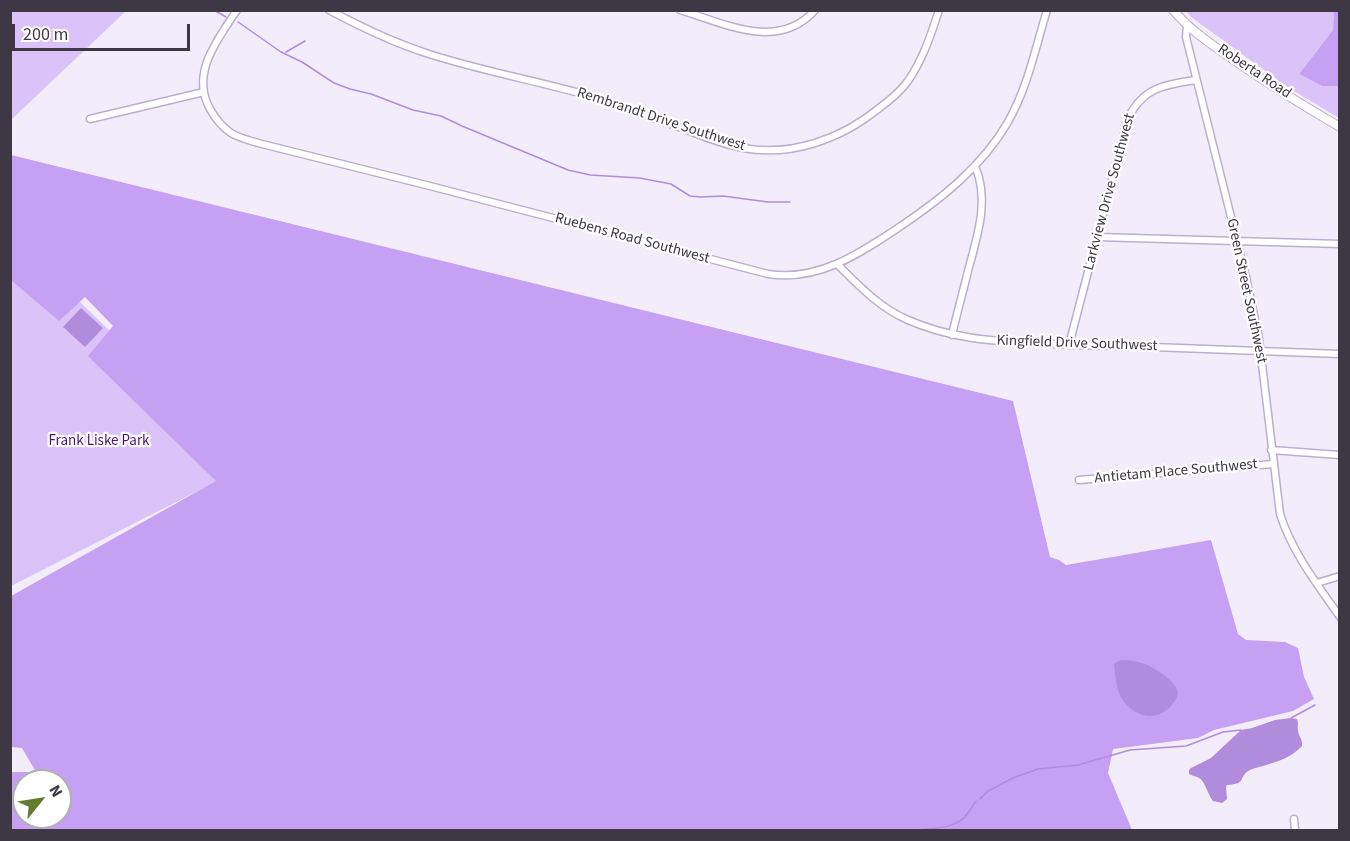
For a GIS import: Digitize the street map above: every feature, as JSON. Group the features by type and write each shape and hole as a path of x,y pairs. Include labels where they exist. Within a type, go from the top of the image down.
{"street":[{"name":"Ruebens Road Southwest","path":"237,10 210,52 203,79 207,103 215,117 232,134 258,143 778,276 798,275 820,270 858,254 914,218 975,166 1002,131 1018,103 1027,81 1047,10"},
{"name":"Rembrandt Drive Southwest","path":"329,10 378,35 428,54 585,94 708,138 756,149 781,149 816,143 841,134 869,117 907,82 926,49 939,10"},
{"path":"680,10 760,33 779,32 797,26 815,10"},
{"name":"Roberta Road","path":"1173,10 1187,26 1251,72 1340,127"},
{"name":"Green Street Southwest","path":"1187,26 1186,37 1246,278 1260,350 1277,502 1283,524 1299,555 1340,617"},
{"name":"Larkview Drive Southwest","path":"1069,345 1128,118 1134,106 1142,98 1159,88 1197,80"},
{"path":"90,119 204,92"},
{"path":"952,334 980,227 981,190 975,166"},
{"path":"1097,237 1340,244"},
{"name":"Kingfield Drive Southwest","path":"837,264 862,290 886,309 908,320 952,334 985,340 1340,354"},
{"path":"1271,450 1340,455"},
{"name":"Antietam Place Southwest","path":"1079,480 1273,464"},
{"path":"1317,583 1340,576"},
{"path":"1294,819 1295,831"}],"green space":[{"path":"11,10 126,10 126,11 11,120"},
{"path":"1186,11 1334,11 1333,30 1299,74 1322,86 1339,86 1339,118 1289,88 1191,17"},
{"name":"Frank Liske Park","path":"11,230 84,306 249,465 11,586"}],"shaded area":[{"path":"1334,11 1339,11 1339,86 1322,86 1299,74 1333,30"},
{"path":"11,155 1013,401 1050,557 1066,565 1211,540 1238,634 1246,640 1285,642 1298,648 1304,677 1314,699 1293,711 1214,730 1198,738 1113,749 1108,773 1132,830 11,830 11,772 12,829 72,829 72,769 34,769 22,748 11,747 11,596 216,481 88,356 113,326 85,297 59,321 11,280"},
{"path":"81,308 103,328 85,347 63,327"},
{"path":"1121,660 1133,661 1154,668 1168,679 1178,691 1177,698 1172,705 1154,716 1135,712 1129,707 1121,698 1116,680 1114,666"},
{"path":"1291,718 1297,719 1302,746 1284,759 1250,770 1240,782 1227,785 1227,799 1222,803 1213,801 1201,780 1189,774 1191,768 1211,758 1241,730"}],"waterway":[{"path":"214,10 226,17"},
{"path":"238,22 281,52 302,62 334,83 413,110 441,116 568,170 590,175 640,178 671,184 690,196 723,196 768,202 790,202"},
{"path":"286,52 305,41"},
{"path":"1291,718 1315,705"},
{"path":"980,799 988,791 1013,778 1038,769 1078,765 1130,750 1186,746 1223,732 1241,730 1241,732"},
{"path":"918,830 952,825 963,818 976,801"}]}
